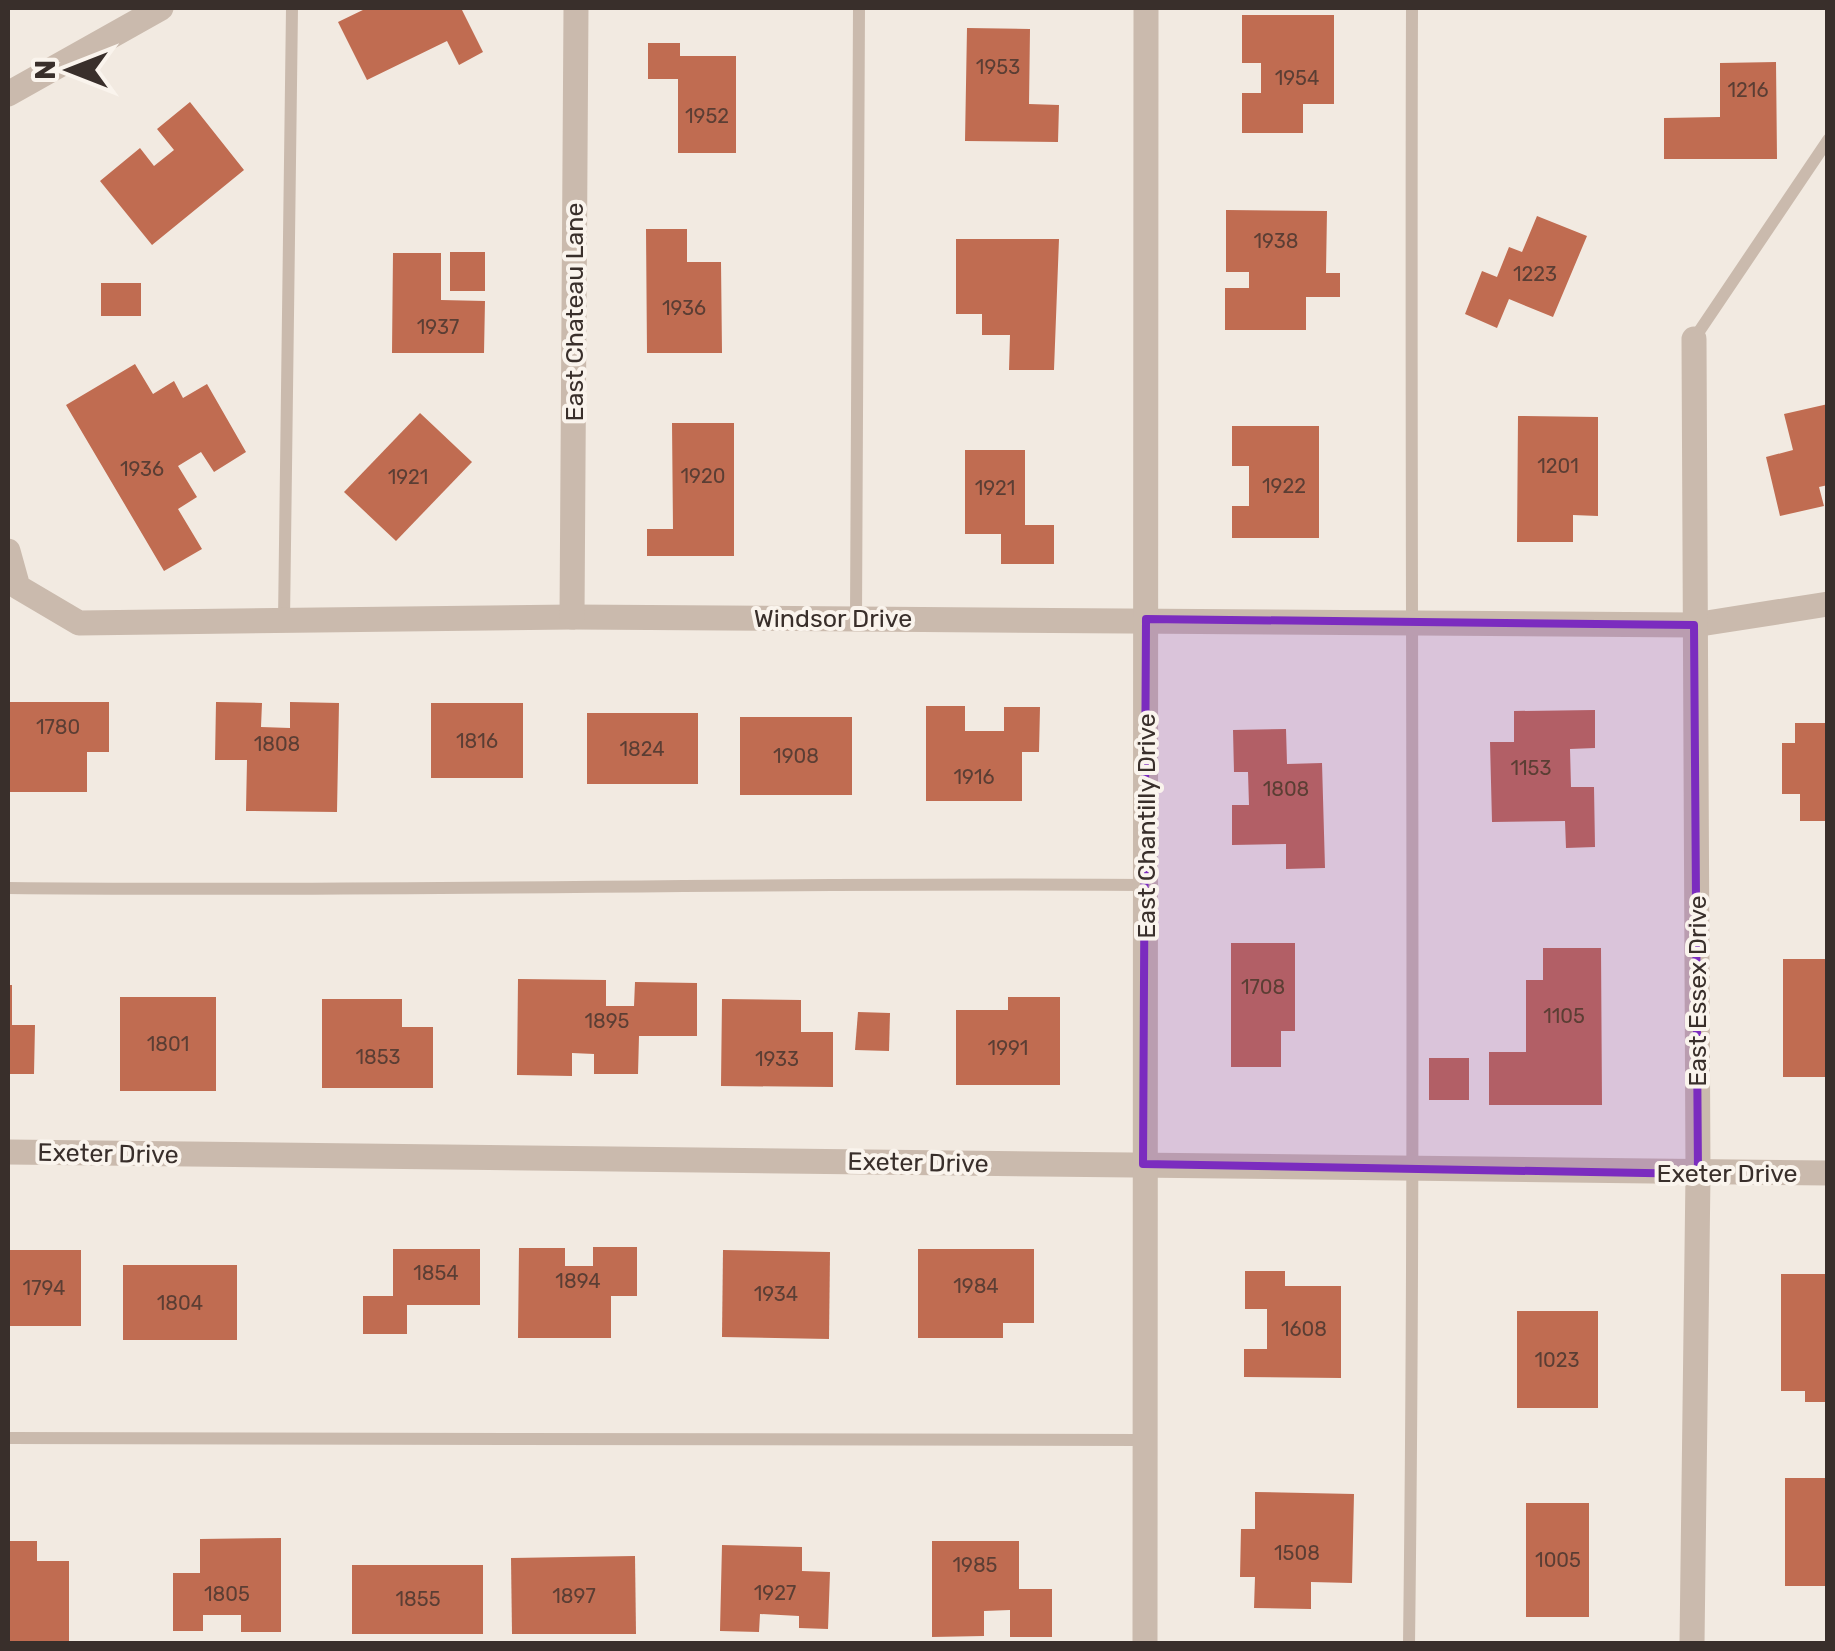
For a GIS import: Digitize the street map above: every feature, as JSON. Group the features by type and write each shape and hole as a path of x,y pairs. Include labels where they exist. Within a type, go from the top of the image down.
{"street":[{"path":"8,94 161,8"},
{"name":"East Chateau Lane","path":"572,617 576,8"},
{"name":"East Chantilly Drive","path":"1145,1644 1142,1440 1146,8"},
{"name":"East Essex Drive","path":"1692,1644 1698,1174 1694,339"},
{"name":"Windsor Drive","path":"8,551 18,586 79,623 572,617 1694,625 1828,604"},
{"name":"Exeter Drive","path":"8,1152 1828,1173"}],"lane":[{"path":"284,620 292,8"},
{"path":"856,618 859,8"},
{"path":"1409,1644 1415,1167 1410,621 1412,8"},
{"path":"1694,339 1828,140"},
{"path":"8,888 284,891 782,882 1146,885"},
{"path":"8,1438 1142,1440"}],"highlighted area":[{"path":"1146,619 1694,625 1698,1174 1143,1164"}],"building":[{"path":"367,8 461,8 483,52 459,65 447,41 367,80 338,22"},
{"path":"1242,15 1334,15 1334,104 1303,104 1303,133 1242,133 1242,93 1261,93 1261,63 1242,63"},
{"path":"967,28 1030,29 1029,104 1059,105 1058,142 965,141"},
{"path":"648,43 680,43 680,56 736,56 736,153 678,153 678,79 648,79"},
{"path":"1776,62 1777,159 1664,159 1664,118 1720,117 1720,63"},
{"path":"190,102 244,170 152,245 100,181 140,148 154,166 174,150 157,129"},
{"path":"1226,210 1327,211 1326,273 1340,273 1340,297 1306,297 1306,330 1225,330 1225,288 1249,288 1249,272 1226,272"},
{"path":"1537,216 1587,236 1553,317 1509,299 1497,328 1465,314 1482,271 1497,277 1509,247 1522,252"},
{"path":"646,229 687,229 687,262 721,262 722,353 647,353"},
{"path":"956,239 1059,239 1054,370 1009,370 1010,335 982,335 982,314 956,314"},
{"path":"450,252 485,252 485,291 450,291"},
{"path":"393,253 441,253 441,300 485,301 484,353 392,353"},
{"path":"101,283 141,283 141,316 101,316"},
{"path":"135,364 153,394 174,381 183,398 207,384 246,452 214,472 201,452 178,466 197,497 178,509 202,549 164,571 66,405"},
{"path":"1828,404 1828,485 1819,487 1824,506 1780,516 1766,457 1793,450 1784,414"},
{"path":"420,413 472,462 396,541 344,492"},
{"path":"1518,416 1598,417 1598,516 1573,515 1573,542 1517,542"},
{"path":"672,423 734,423 734,556 647,556 647,529 673,529"},
{"path":"1232,426 1319,426 1319,538 1232,538 1232,506 1249,506 1249,466 1232,466"},
{"path":"965,450 1025,450 1025,525 1054,525 1054,564 1001,564 1001,534 965,534"},
{"path":"8,702 109,702 109,752 87,752 87,792 8,792"},
{"path":"216,702 262,703 261,727 290,728 290,702 339,703 337,812 246,811 247,760 215,760"},
{"path":"431,703 523,703 523,778 431,778"},
{"path":"926,706 965,706 965,731 1004,731 1004,707 1040,707 1039,752 1022,752 1022,801 926,801"},
{"path":"1595,710 1595,748 1570,749 1571,787 1594,787 1595,847 1566,848 1565,821 1492,822 1490,742 1514,742 1514,711"},
{"path":"587,713 698,713 698,784 587,784"},
{"path":"740,717 852,717 852,795 740,795"},
{"path":"1795,723 1828,723 1828,821 1800,821 1800,794 1782,794 1782,743 1795,743"},
{"path":"1286,729 1287,764 1322,763 1325,868 1286,869 1286,844 1232,845 1232,805 1249,805 1248,772 1234,772 1233,730"},
{"path":"1231,943 1295,943 1295,1031 1281,1031 1281,1067 1231,1067"},
{"path":"1543,948 1601,948 1602,1105 1489,1105 1489,1052 1526,1052 1526,980 1543,980"},
{"path":"1783,959 1828,959 1828,1077 1783,1077"},
{"path":"518,979 606,980 606,1006 634,1006 635,982 697,983 697,1036 639,1036 638,1074 594,1074 594,1054 572,1053 572,1076 517,1075"},
{"path":"8,985 12,985 12,1025 35,1025 34,1074 8,1074"},
{"path":"120,997 216,997 216,1091 120,1091"},
{"path":"1008,997 1060,997 1060,1085 956,1085 956,1010 1008,1010"},
{"path":"322,999 402,999 402,1027 433,1027 433,1088 322,1088"},
{"path":"722,999 801,1000 801,1032 833,1032 833,1087 721,1086"},
{"path":"858,1012 890,1013 889,1051 855,1050"},
{"path":"1429,1058 1469,1058 1469,1100 1429,1100"},
{"path":"593,1247 637,1247 637,1296 611,1296 611,1338 518,1338 519,1248 565,1248 565,1266 593,1266"},
{"path":"393,1249 480,1249 480,1305 407,1305 407,1334 363,1334 363,1296 393,1296"},
{"path":"918,1249 1034,1249 1034,1323 1003,1323 1003,1338 918,1338"},
{"path":"8,1250 81,1250 81,1326 8,1326"},
{"path":"723,1250 830,1252 829,1339 722,1337"},
{"path":"123,1265 237,1265 237,1340 123,1340"},
{"path":"1245,1271 1285,1271 1285,1286 1341,1286 1341,1378 1244,1377 1244,1349 1267,1349 1267,1309 1245,1309"},
{"path":"1781,1274 1828,1274 1828,1402 1805,1402 1805,1391 1781,1391"},
{"path":"1517,1311 1598,1311 1598,1408 1517,1408"},
{"path":"1785,1478 1828,1478 1828,1586 1785,1586"},
{"path":"1255,1492 1354,1494 1352,1583 1311,1582 1311,1609 1254,1608 1255,1577 1240,1577 1241,1529 1255,1529"},
{"path":"1526,1503 1589,1503 1589,1617 1526,1617"},
{"path":"281,1538 281,1632 241,1632 241,1615 203,1615 203,1631 173,1631 173,1573 200,1573 200,1539"},
{"path":"8,1541 37,1541 37,1561 69,1561 69,1642 8,1642"},
{"path":"932,1541 1019,1541 1019,1589 1052,1589 1052,1637 1010,1637 1010,1610 984,1611 984,1636 932,1637"},
{"path":"722,1545 802,1547 802,1571 830,1572 828,1629 799,1628 799,1616 760,1614 759,1632 720,1631"},
{"path":"635,1556 636,1634 512,1634 511,1558"},
{"path":"352,1565 483,1565 483,1634 352,1634"}]}
